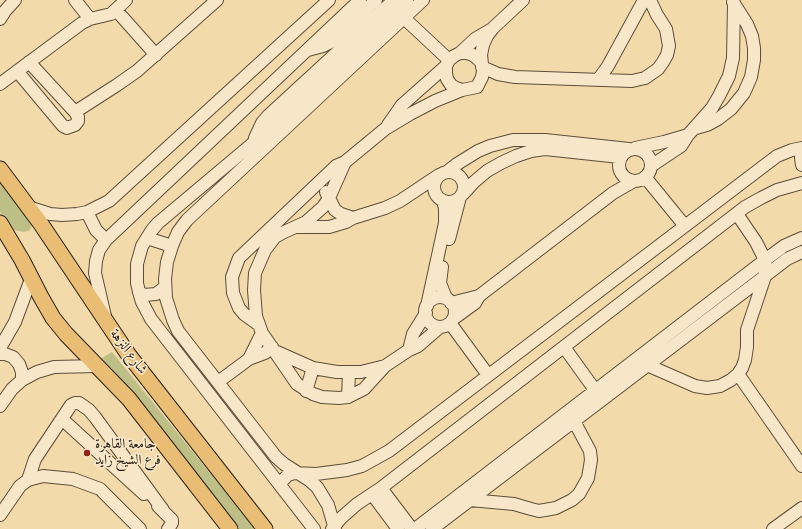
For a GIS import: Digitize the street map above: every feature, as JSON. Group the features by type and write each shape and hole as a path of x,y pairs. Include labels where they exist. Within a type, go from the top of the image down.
{"main road":[{"name":"شارع النزهة","path":"0,169 41,224 128,354 264,528"},
{"name":"شارع النزهة","path":"0,223 53,318 66,334 129,399 230,529"}],"street":[{"path":"0,20 5,11 15,0"},
{"path":"75,0 90,19"},
{"path":"0,84 82,23 90,19 105,16 116,10 126,0"},
{"path":"75,112 117,86 156,55 217,0"},
{"path":"28,206 50,214 62,215 88,212 105,203 117,194 329,0"},
{"path":"106,323 95,273 99,250 106,240 360,0"},
{"path":"307,50 331,42 376,0"},
{"path":"314,529 151,318 144,306 139,292 137,283 137,264 140,250 146,238 158,222 252,144 407,0"},
{"path":"334,528 332,515 317,487 276,457 178,331 169,310 165,287 166,266 178,232 187,220 423,0"},
{"path":"476,87 482,77 481,54 487,36 493,28 523,0"},
{"path":"598,80 611,61 644,0"},
{"path":"460,53 473,55 478,59 482,66 498,74 515,77 626,81 639,80 645,78 658,69 667,54 668,38 663,22 657,15 650,0"},
{"path":"252,144 262,123 268,116 390,1"},
{"path":"651,166 681,146 712,108 725,84 733,58 733,2"},
{"path":"685,226 640,179 627,179 620,172 618,167 628,151 664,142 691,132 718,119 731,109 744,93 751,77 754,60 754,48 750,30 733,2"},
{"path":"116,10 156,55"},
{"path":"636,15 657,15"},
{"path":"404,18 448,63"},
{"path":"385,129 402,105 454,56 460,53 475,39 493,28"},
{"path":"733,58 754,60"},
{"path":"611,61 615,73 626,81"},
{"path":"17,72 63,126 67,128 75,125 78,121 78,117 75,112 29,62"},
{"path":"448,63 446,73 447,79 456,88 462,90"},
{"path":"296,227 329,227 385,208 408,196 468,157 490,146 513,140 545,145 628,151 639,149 647,153 650,157 651,166 648,174 613,193 479,296 475,303 418,346 409,350 385,366 364,389 348,397 322,397 306,391 297,384 260,328 244,314 235,300 232,277 239,258 336,166 345,162 385,129 422,108 462,90 495,80 515,77"},
{"path":"725,84 744,93"},
{"path":"408,196 439,198 452,202 474,182 501,163 545,145"},
{"path":"280,485 288,475 294,473 316,474 339,472 362,466 389,451 777,156 802,148"},
{"path":"802,153 802,165"},
{"path":"249,359 260,328 254,298 254,282 258,265 264,250 275,238 285,231 296,227 315,215 329,198 345,162"},
{"path":"448,323 455,311 440,283 440,258 445,223 445,208 433,186 436,178 444,173 452,172 460,176 464,185 440,258 426,309 430,322 448,323 488,375"},
{"path":"613,193 620,172"},
{"path":"334,528 349,511 737,214 761,198 777,190 802,183"},
{"path":"315,186 322,189 329,198 331,204 341,214 353,218"},
{"path":"291,209 290,219 296,227"},
{"path":"88,212 96,230 106,240"},
{"path":"647,365 695,386 707,388 720,386 738,374 746,360 747,330 766,276 765,260 756,242 737,214"},
{"path":"146,238 172,246"},
{"path":"376,491 413,529 765,260 789,244 802,238"},
{"path":"432,529 787,259 802,252"},
{"path":"237,262 258,265"},
{"path":"0,348 15,322 31,279"},
{"path":"139,292 144,295 156,294 165,287"},
{"path":"409,350 413,334 426,309 435,298 449,300 479,296"},
{"path":"235,300 254,298"},
{"path":"564,347 595,390"},
{"path":"218,382 249,359 274,349 313,368 325,371 349,373 373,370 385,366"},
{"path":"0,354 13,357 19,364 22,372 22,380"},
{"path":"0,406 12,389 22,380 37,372 54,367 97,366"},
{"path":"306,391 313,368"},
{"path":"348,397 349,373"},
{"path":"738,374 802,466"},
{"path":"28,480 35,459 71,405 79,403 89,410 172,521 172,525 168,529"},
{"path":"62,419 163,510"},
{"path":"470,500 514,504 539,511 556,508 572,500 579,494 588,478 591,460 590,451 574,421"},
{"path":"0,515 20,486 28,480 43,476 73,479 100,490 140,529"},
{"path":"376,491 398,529"},
{"path":"773,529 802,508"}],"green space":[{"path":"0,178 32,224 30,230 24,232 14,230 0,212"},
{"path":"112,352 253,526 253,529 236,529 99,360"}],"place":[{"name":"جامعة القاهرة فرع الشيخ زايد","path":"87,453"}]}
